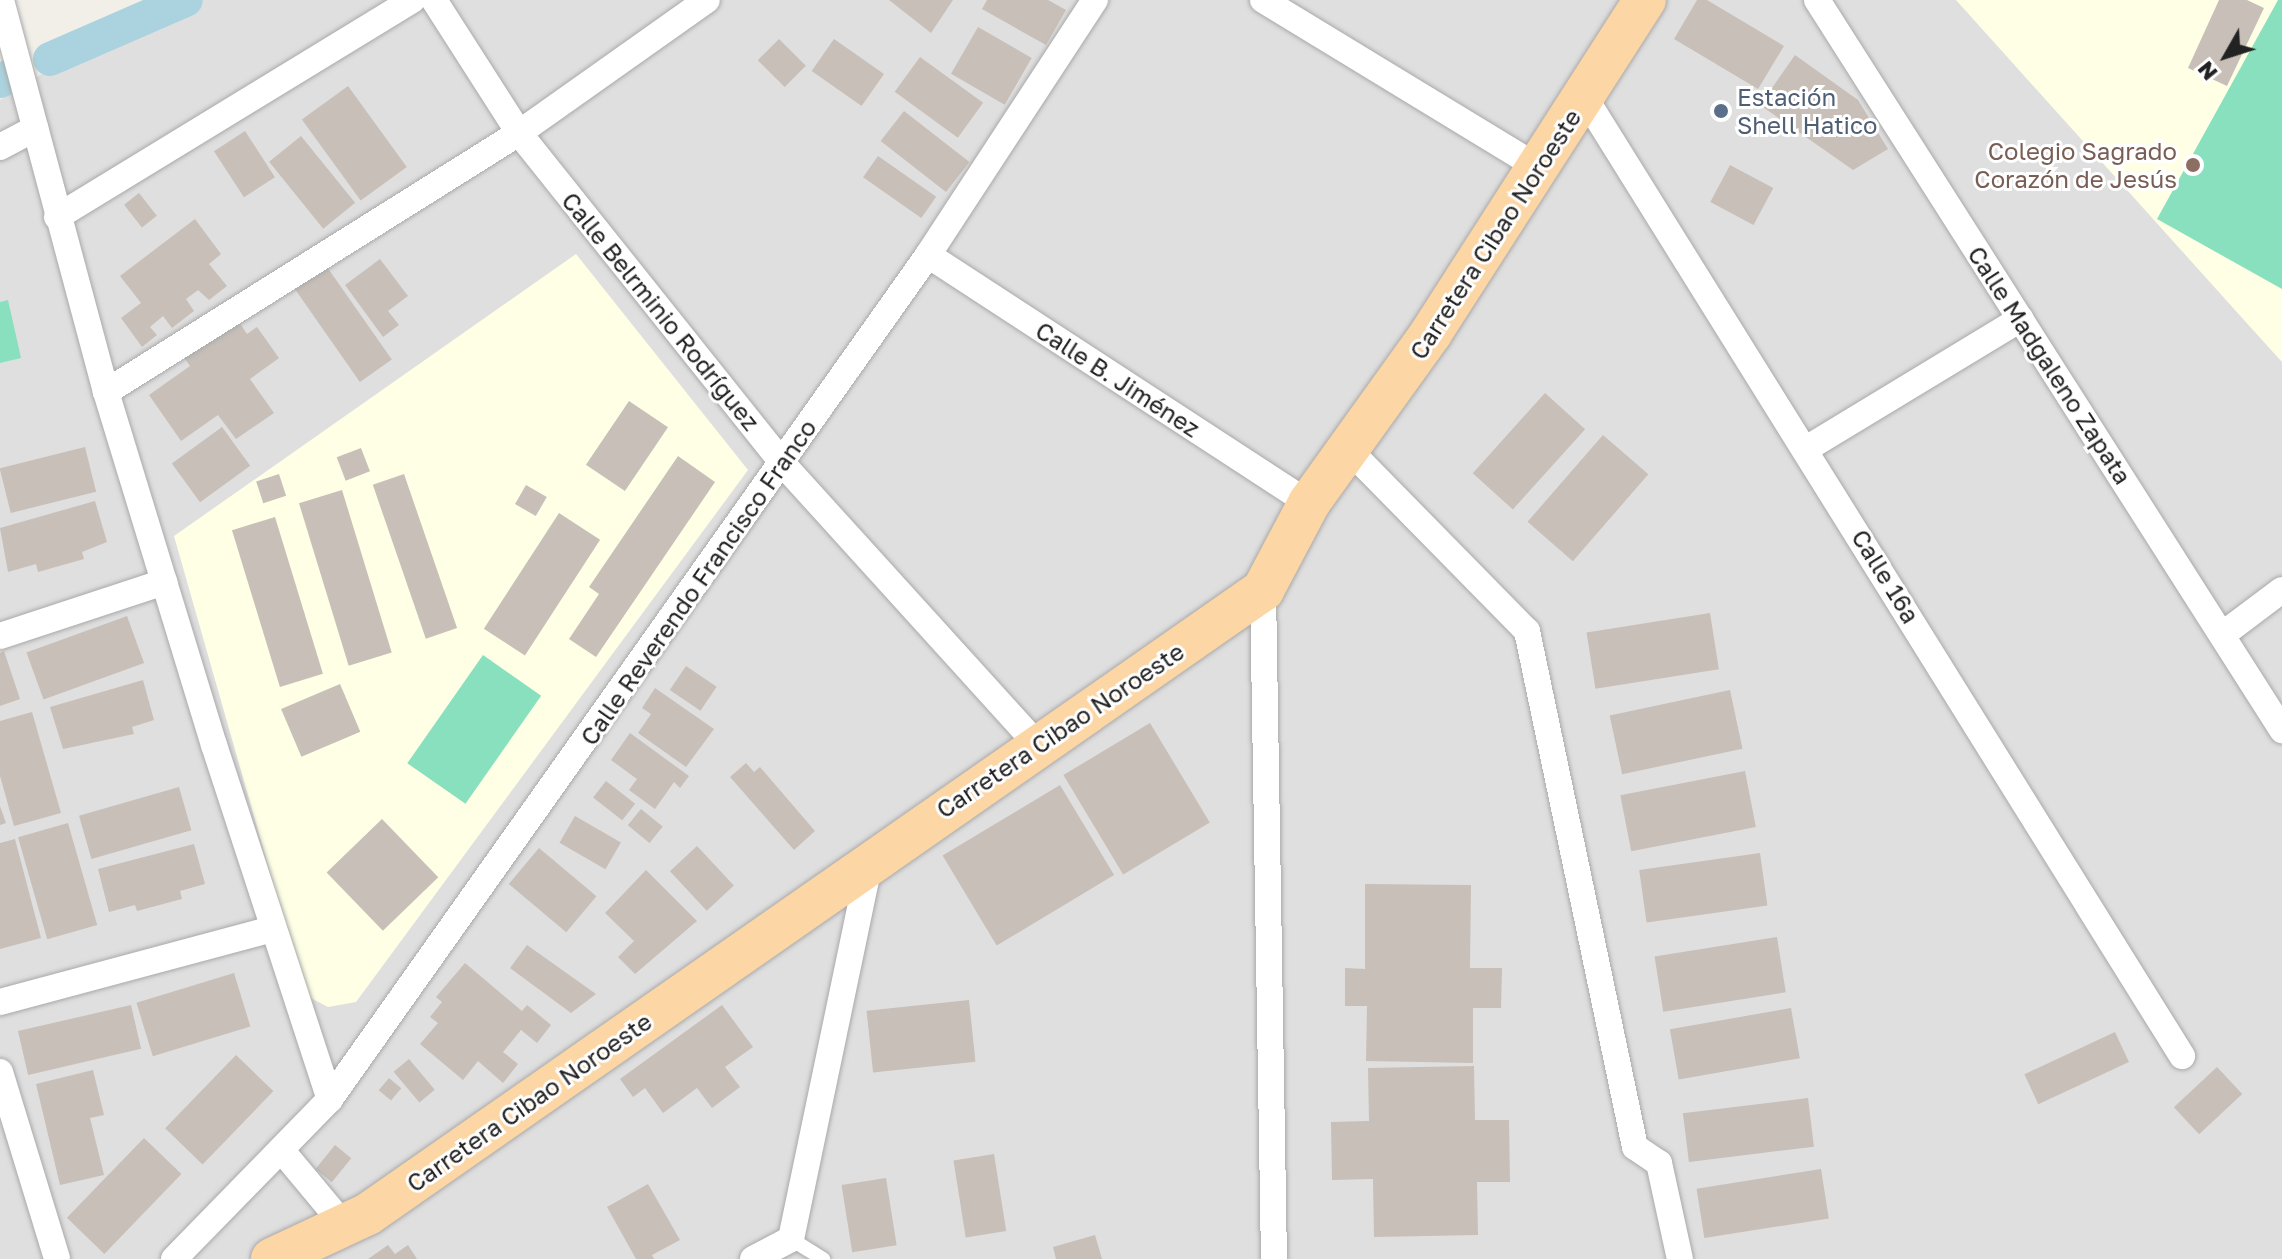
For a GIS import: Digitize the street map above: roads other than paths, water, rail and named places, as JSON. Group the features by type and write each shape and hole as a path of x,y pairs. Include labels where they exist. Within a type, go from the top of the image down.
{"main road":[{"name":"Carretera Cibao Noroeste","path":"272,1259 368,1214 606,1051 870,860 1263,590 1309,503 1350,451 1585,98 1645,0"}],"street":[{"path":"1,0 106,392 272,929 330,1099"},
{"path":"57,217 412,0"},
{"name":"Calle Belrminio Rodríguez","path":"434,0 519,133 782,463 1039,746"},
{"path":"106,392 519,133 707,0"},
{"name":"Calle Reverendo Francisco Franco","path":"174,1259 283,1152 330,1099 928,255 1095,0"},
{"path":"1263,0 1539,168"},
{"name":"Calle Madgaleno Zapata","path":"1817,0 2282,730"},
{"name":"Calle 16ª","path":"1585,98 2182,1056"},
{"path":"0,147 35,128"},
{"name":"Calle B. Jiménez","path":"928,255 1309,503"},
{"path":"1806,449 2021,319"},
{"path":"1350,451 1527,631 1635,1147 1659,1163 1680,1259"},
{"path":"0,636 164,582"},
{"path":"1263,590 1274,1259"},
{"path":"2222,635 2282,590"},
{"path":"753,1259 791,1239 870,860"},
{"path":"0,1002 272,929"},
{"path":"0,1072 57,1259"},
{"path":"283,1152 343,1224"}],"lane":[{"path":"791,1239 823,1259"}],"waterway":[{"path":"50,59 186,0"},
{"path":"0,81 8,77"}],"place":[{"name":"Estación Shell Hatico","path":"1721,111"},
{"name":"Colegio Sagrado Corazón de Jesús","path":"2193,165"}]}
